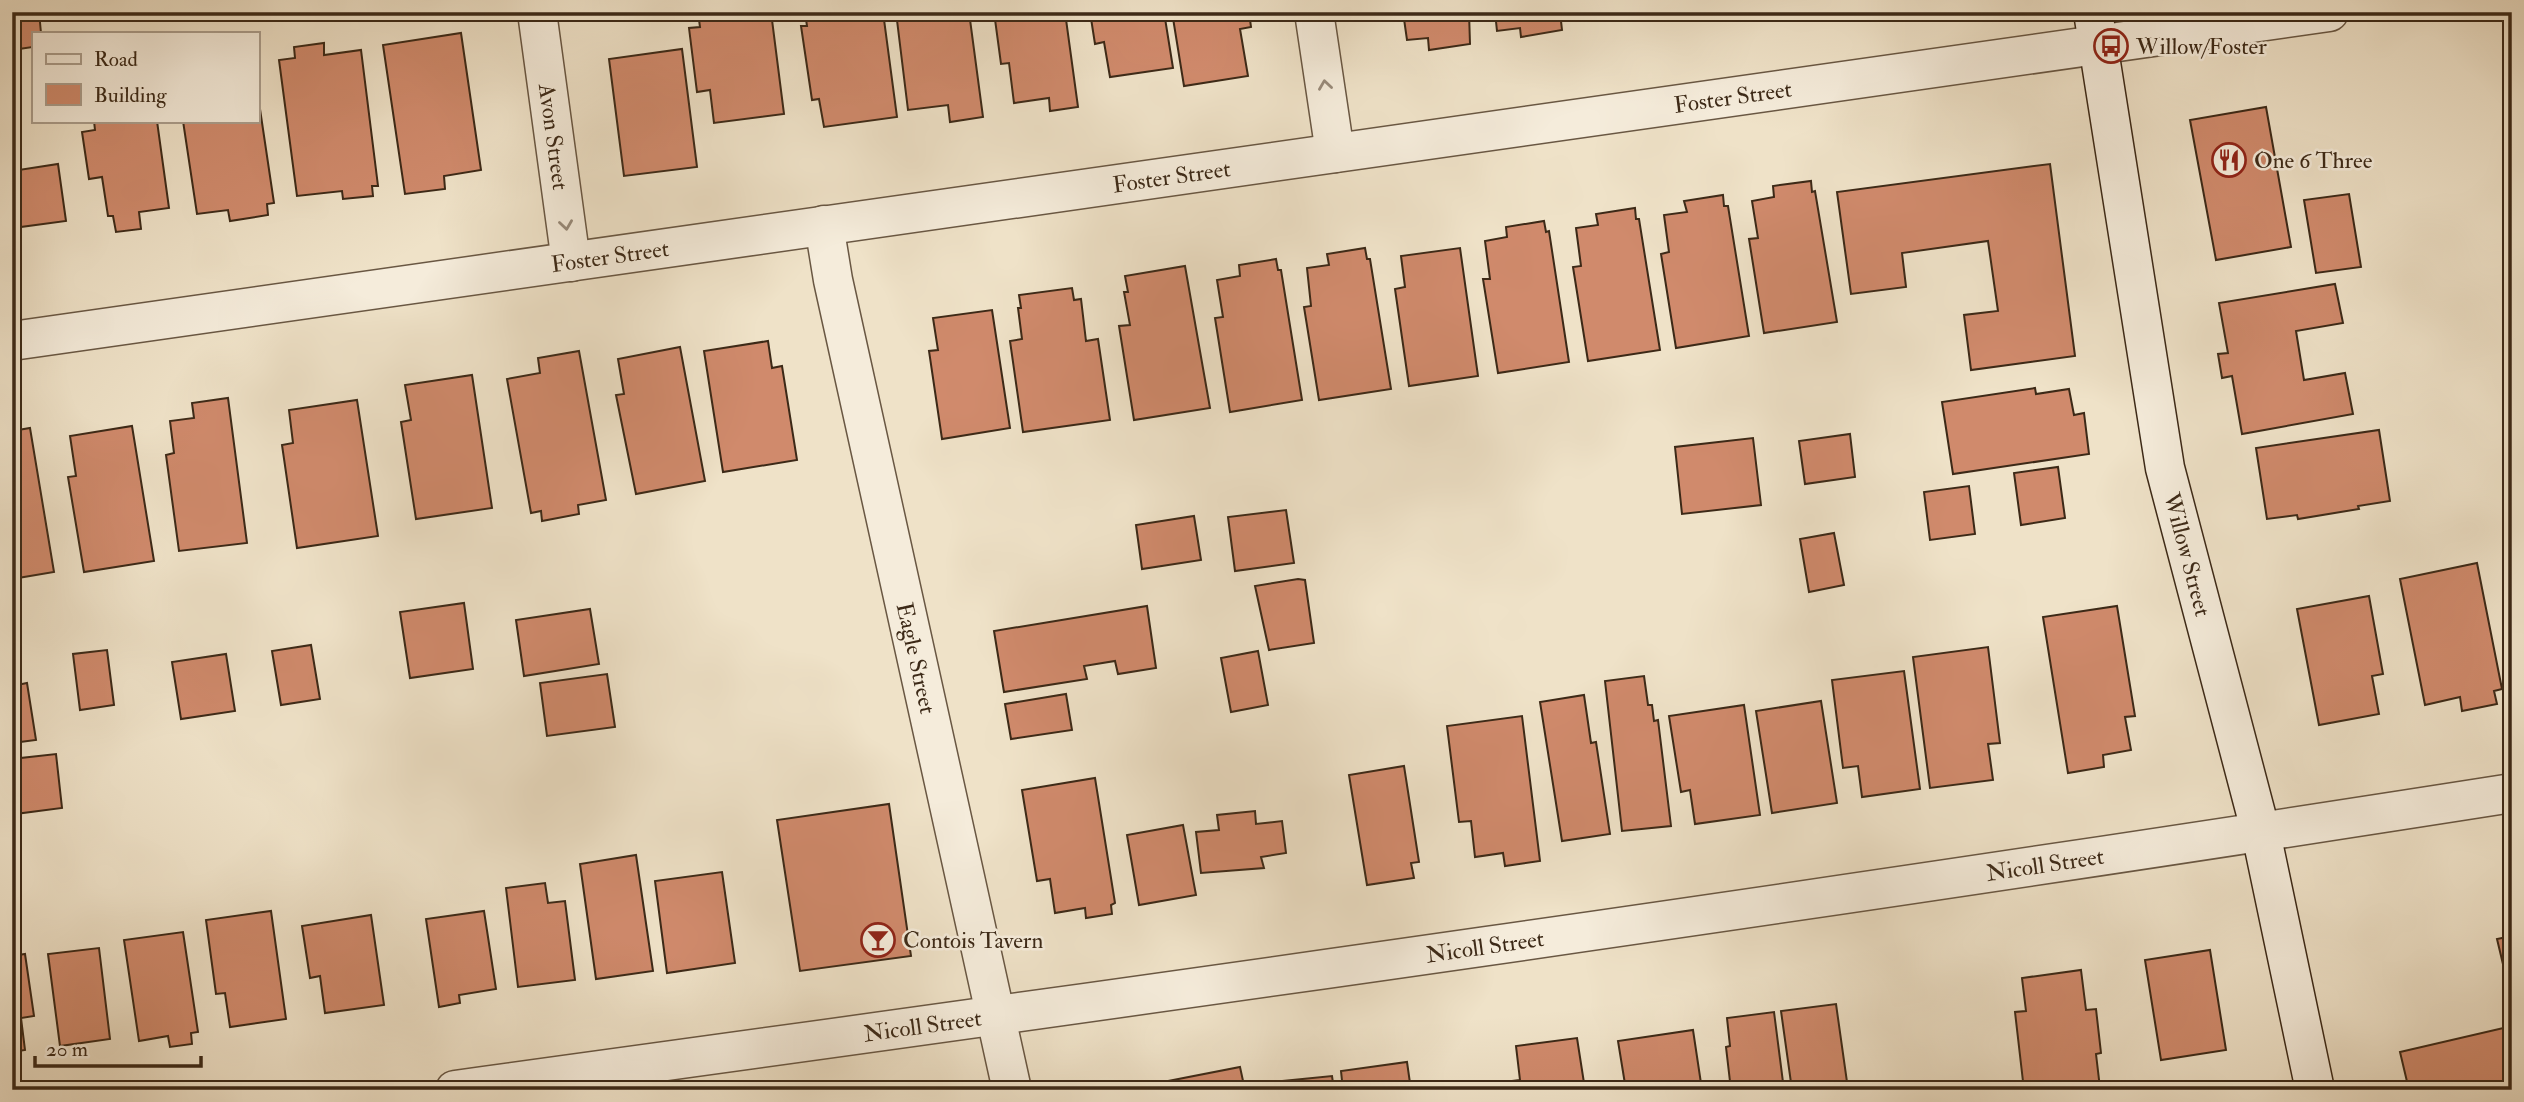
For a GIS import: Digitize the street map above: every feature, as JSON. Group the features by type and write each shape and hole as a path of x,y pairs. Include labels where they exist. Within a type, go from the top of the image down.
{"street":[{"name":"Avon Street","path":"537,12 571,262"},
{"path":"1314,12 1335,153"},
{"name":"Foster Street","path":"12,341 1335,153 2095,29 2329,12"},
{"name":"Willow Street","path":"2095,29 2165,468 2261,833 2315,1090"},
{"name":"Eagle Street","path":"824,225 835,291 1012,1090"},
{"name":"Nicoll Street","path":"456,1090 996,1016 2261,833 2512,793"}],"building":[{"path":"39,12 41,32 32,32 32,47 12,50 12,15"},
{"path":"698,12 771,12 784,114 714,123 710,90 697,92 689,28 700,27"},
{"path":"805,12 883,12 897,117 824,127 819,99 812,100 801,26 807,26"},
{"path":"896,12 969,12 983,117 950,122 948,105 908,110"},
{"path":"994,12 1065,12 1078,107 1050,111 1049,98 1014,103 1009,63 1001,64"},
{"path":"1090,12 1164,12 1173,68 1110,77 1104,42 1095,44"},
{"path":"1172,12 1249,12 1251,27 1240,29 1248,76 1184,86"},
{"path":"1403,12 1469,12 1470,44 1429,50 1428,38 1407,40"},
{"path":"1495,12 1564,12 1566,21 1561,21 1562,30 1521,37 1520,28 1497,31"},
{"path":"461,33 481,170 444,176 445,189 405,194 383,45"},
{"path":"324,43 324,55 361,50 378,186 372,186 373,196 343,199 342,191 297,196 279,60 295,58 294,47"},
{"path":"682,49 697,167 624,176 609,59"},
{"path":"259,102 274,203 267,204 268,215 230,221 228,210 197,214 183,122 259,122"},
{"path":"2266,107 2291,247 2216,260 2190,120"},
{"path":"94,122 157,122 169,208 139,212 141,229 116,232 113,216 108,216 102,177 89,179 82,132 95,130"},
{"path":"58,164 66,221 13,228 12,171"},
{"path":"2050,164 2075,356 1971,370 1964,315 1998,311 1988,241 1902,253 1906,287 1851,294 1837,192"},
{"path":"1811,181 1812,192 1815,191 1837,322 1764,333 1749,239 1758,238 1752,201 1774,197 1773,186"},
{"path":"2349,194 2361,267 2316,273 2304,200"},
{"path":"1723,195 1724,206 1728,206 1749,336 1676,348 1661,254 1669,252 1664,215 1687,212 1684,201"},
{"path":"1635,208 1660,350 1588,361 1573,267 1581,266 1576,228 1598,225 1596,214"},
{"path":"1544,221 1546,232 1549,231 1569,362 1498,373 1483,279 1490,279 1485,241 1507,237 1506,227"},
{"path":"1365,248 1367,259 1370,259 1391,389 1319,400 1304,307 1311,306 1307,268 1329,265 1327,254"},
{"path":"1460,248 1478,376 1409,386 1395,289 1405,287 1401,256"},
{"path":"1276,259 1278,270 1281,270 1302,400 1230,412 1215,318 1223,317 1217,280 1240,276 1239,265"},
{"path":"1185,266 1210,408 1134,420 1119,326 1130,325 1124,292 1128,292 1125,276"},
{"path":"2335,284 2343,323 2296,331 2304,380 2345,373 2353,414 2242,434 2232,376 2222,378 2218,354 2228,353 2219,303"},
{"path":"1072,288 1074,300 1081,299 1086,341 1098,339 1110,420 1023,432 1010,341 1022,339 1019,295"},
{"path":"992,310 1010,428 942,439 929,351 938,350 933,318"},
{"path":"768,341 772,368 782,366 797,460 723,472 704,351"},
{"path":"680,347 705,481 636,494 616,395 624,394 618,359"},
{"path":"579,351 606,500 578,505 579,514 542,521 541,511 531,513 507,379 540,373 538,358"},
{"path":"472,375 492,508 416,519 401,422 411,420 405,385"},
{"path":"2035,388 2036,394 2069,389 2074,415 2084,413 2089,454 1953,474 1942,402"},
{"path":"228,398 247,543 179,551 166,455 174,453 170,421 194,418 192,403"},
{"path":"357,400 378,536 297,548 282,445 293,443 289,410"},
{"path":"132,426 154,561 84,572 68,477 76,476 70,436"},
{"path":"30,428 54,572 12,579 12,431"},
{"path":"2379,430 2390,501 2298,519 2297,515 2267,519 2256,448"},
{"path":"1850,434 1855,477 1805,484 1799,441"},
{"path":"1753,438 1761,505 1682,514 1675,447"},
{"path":"2058,467 2065,518 2021,525 2014,473"},
{"path":"1969,486 1975,534 1930,540 1924,492"},
{"path":"1286,510 1294,563 1235,571 1228,517"},
{"path":"1194,516 1201,560 1142,569 1136,525"},
{"path":"1834,533 1844,585 1809,592 1800,539"},
{"path":"2477,563 2502,689 2494,691 2497,704 2462,711 2460,697 2425,705 2400,579"},
{"path":"1305,580 1314,643 1269,650 1255,586"},
{"path":"2369,596 2383,674 2372,676 2379,714 2319,725 2297,609"},
{"path":"464,603 473,669 410,678 400,612"},
{"path":"1147,606 1156,668 1118,674 1115,661 1084,666 1087,679 1004,692 994,631"},
{"path":"2117,606 2135,716 2125,717 2131,750 2103,755 2104,767 2068,773 2043,617"},
{"path":"590,609 599,664 524,676 516,620"},
{"path":"311,645 320,699 281,705 272,651"},
{"path":"1988,647 2000,743 1988,744 1993,780 1930,788 1913,657"},
{"path":"107,650 114,705 80,710 73,654"},
{"path":"1258,651 1268,705 1231,712 1221,658"},
{"path":"226,654 235,711 181,719 172,662"},
{"path":"1904,671 1920,789 1862,797 1858,766 1843,768 1832,680"},
{"path":"607,674 615,727 547,736 540,683"},
{"path":"1644,676 1648,705 1652,705 1654,721 1658,720 1671,826 1622,831 1605,681"},
{"path":"27,683 36,740 12,743 12,686"},
{"path":"1066,694 1072,730 1011,739 1005,704"},
{"path":"1584,695 1591,743 1596,742 1610,834 1562,841 1540,702"},
{"path":"1821,701 1837,803 1772,813 1756,711"},
{"path":"1744,705 1760,815 1695,824 1690,790 1681,792 1669,716"},
{"path":"1522,716 1540,861 1505,866 1503,853 1475,857 1471,821 1459,822 1447,726"},
{"path":"56,754 62,808 15,814 12,759"},
{"path":"1404,766 1419,862 1411,863 1414,878 1367,885 1349,775"},
{"path":"1095,778 1115,903 1111,905 1112,914 1086,918 1085,908 1055,913 1050,879 1037,881 1022,790"},
{"path":"889,804 911,956 800,971 777,820"},
{"path":"1255,811 1256,824 1282,821 1286,853 1261,857 1264,868 1201,873 1196,832 1219,830 1217,815"},
{"path":"1183,825 1196,895 1139,905 1127,835"},
{"path":"636,855 653,971 596,979 580,864"},
{"path":"722,872 735,963 667,973 655,881"},
{"path":"545,883 548,903 565,901 575,980 518,987 506,888"},
{"path":"271,911 286,1019 230,1027 225,993 216,994 206,920"},
{"path":"484,911 496,989 459,995 460,1003 439,1007 426,919"},
{"path":"371,915 384,1005 325,1013 320,976 310,978 302,926"},
{"path":"183,932 198,1032 191,1033 192,1044 170,1047 168,1036 139,1041 124,940"},
{"path":"2512,936 2512,1002 2497,939"},
{"path":"99,948 110,1039 60,1046 48,954"},
{"path":"2210,950 2226,1050 2161,1060 2145,960"},
{"path":"25,954 34,1016 21,1018 25,1050 12,1052 12,956"},
{"path":"2081,970 2086,1010 2096,1009 2101,1053 2096,1054 2100,1088 2024,1090 2015,1012 2026,1011 2022,978"},
{"path":"1836,1004 1848,1089 1792,1090 1781,1011"},
{"path":"1774,1012 1784,1090 1731,1090 1726,1047 1730,1046 1727,1018"},
{"path":"2512,1026 2512,1090 2409,1090 2400,1052"},
{"path":"1693,1030 1702,1090 1621,1090 1621,1084 1625,1084 1618,1041"},
{"path":"1577,1038 1584,1083 1590,1083 1591,1090 1513,1090 1511,1081 1520,1080 1516,1046"},
{"path":"1407,1062 1411,1090 1343,1090 1341,1071"},
{"path":"1240,1067 1245,1090 1122,1090"},
{"path":"1332,1076 1334,1090 1274,1090 1273,1082"}],"place":[{"name":"Willow/Foster","path":"2111,46"},
{"name":"One 6 Three","path":"2229,160"},
{"name":"Contois Tavern","path":"878,940"}]}
